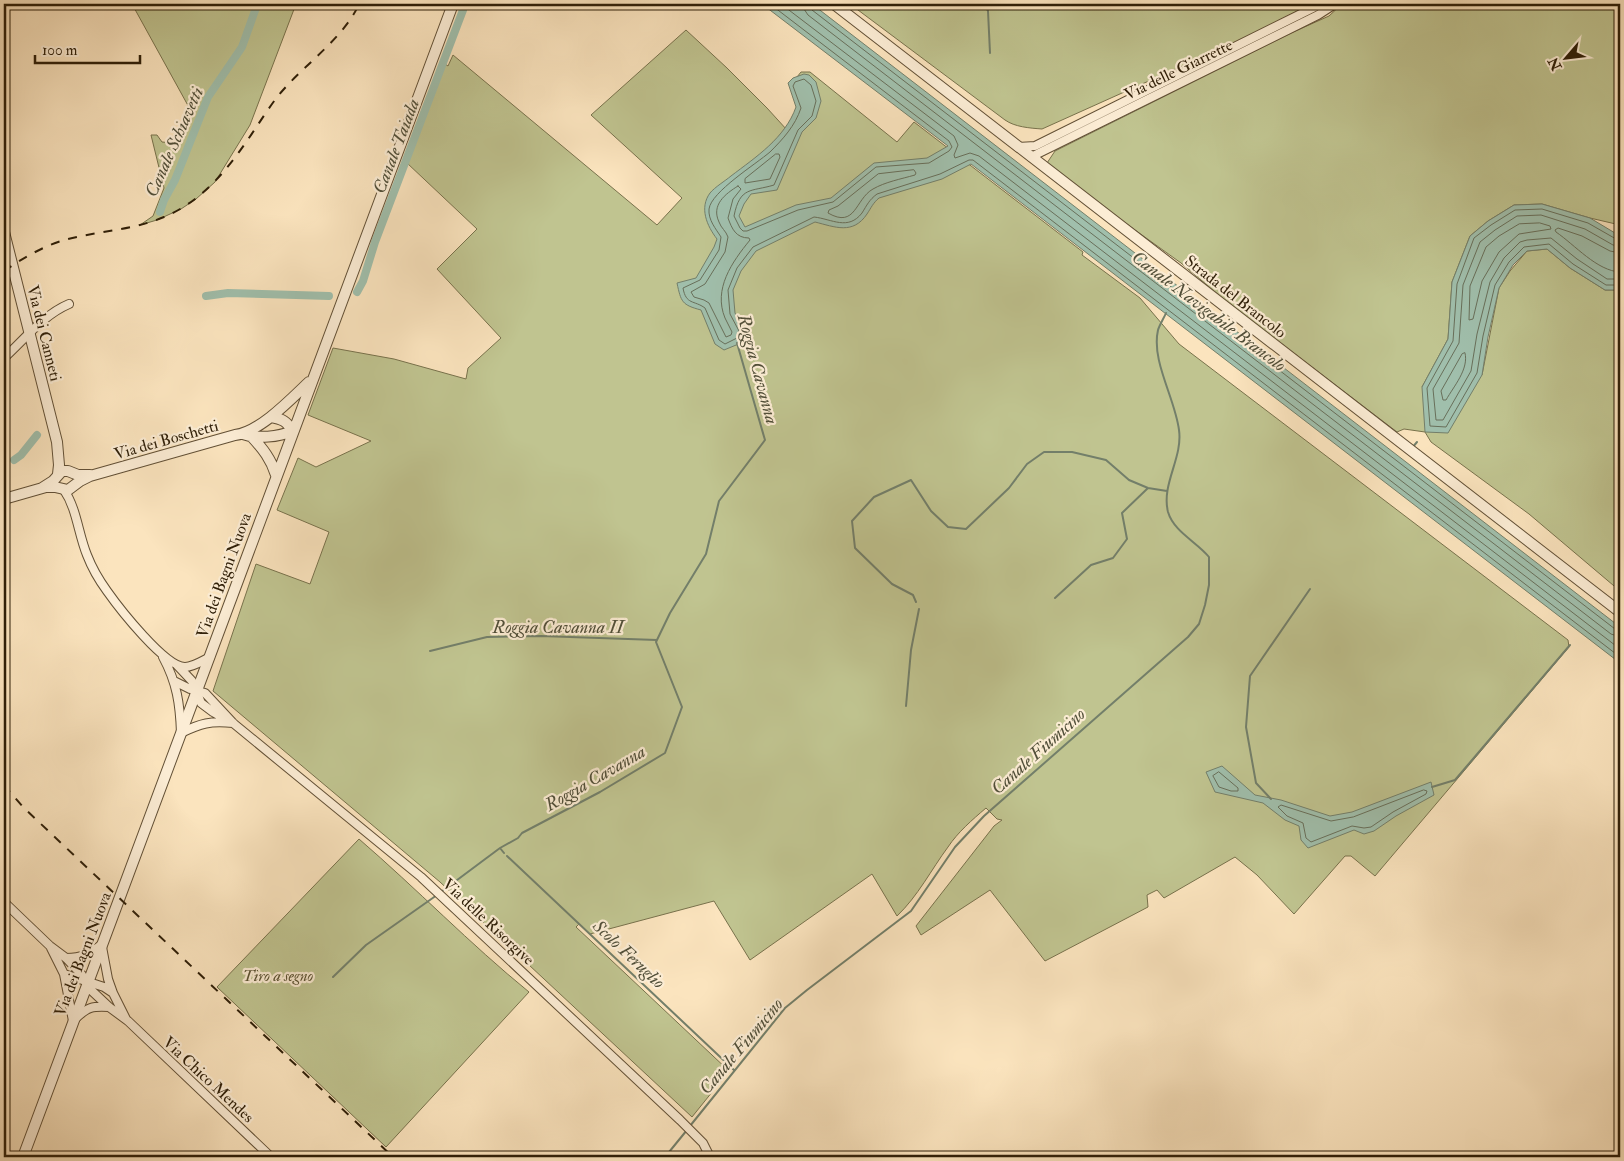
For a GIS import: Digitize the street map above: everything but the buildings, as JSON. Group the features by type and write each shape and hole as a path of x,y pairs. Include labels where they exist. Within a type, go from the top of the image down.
{"street":[{"name":"Via dei Bagni Nuova","path":"23,1157 210,657 292,431 453,4"},
{"name":"Strada del Brancolo","path":"834,4 1620,612"},
{"name":"Via delle Giarrette","path":"1024,152 1321,4"},
{"name":"Via delle Giarrette","path":"1024,152 1042,152 1335,4"},
{"path":"1040,164 1042,152"},
{"name":"Via dei Canneti","path":"4,232 57,442 69,482 78,533 98,578 106,591 162,655 176,664 192,681 197,691"},
{"path":"4,358 58,309 70,304"},
{"name":"Via dei Boschetti","path":"247,435 271,417 312,379"},
{"path":"271,417 284,420 289,424 292,431"},
{"name":"Via dei Boschetti","path":"4,499 235,435 286,434 292,431"},
{"path":"247,435 265,450 272,462 276,475"},
{"name":"Via dei Canneti","path":"57,442 59,461 56,484 69,482"},
{"name":"Via dei Boschetti","path":"41,488 57,476"},
{"name":"Via dei Canneti","path":"162,655 174,681 180,713 181,733"},
{"path":"176,664 185,667 210,657"},
{"path":"174,681 197,691"},
{"name":"Via delle Risorgive","path":"197,691 201,703 212,712 233,722 421,877 451,904 694,1133 703,1143 710,1157"},
{"path":"181,733 192,727 212,721 233,722"},
{"path":"4,902 50,946 64,974 73,1021"},
{"path":"66,958 88,955 102,944"},
{"name":"Via Chico Mendes","path":"102,944 108,979 113,993 128,1021"},
{"name":"Via Chico Mendes","path":"50,946 66,958 92,991 108,1007 128,1021 271,1157"},
{"path":"64,974 104,987 113,993"},
{"path":"73,1021 85,1010 94,1006 108,1007"}],"green space":[{"path":"132,4 241,4 271,6 277,4 296,4 250,125 215,182 181,209 157,220 140,225 153,216 164,188 151,135 157,135 162,142 173,143 191,111"},
{"path":"850,4 1311,4 1251,35 1042,129 1018,126 1005,120"},
{"path":"1342,4 1620,4 1620,225 1542,204 1514,205 1488,221 1470,236 1452,282 1448,339 1422,387 1482,375 1499,288 1527,251 1547,249 1570,268 1605,290 1620,290 1620,591 1529,514 1431,442 1425,432 1404,429 1397,432 1228,303 1181,263 1047,163 1055,151 1291,33 1329,16"},
{"path":"686,30 727,68 787,130 799,118 797,77 801,72 810,72 897,142 914,122 1083,252 1082,255 1140,298 1179,344 1568,640 1569,647 1375,876 1351,856 1345,856 1294,914 1257,875 1235,857 1164,898 1157,890 1147,895 1148,907 1045,961 990,890 921,935 916,926 994,826 1002,820 997,819 986,808 956,836 918,891 897,916 872,874 750,960 714,901 590,934 579,924 576,927 729,1071 692,1117 440,882 213,691 256,564 310,584 329,532 277,510 298,458 316,467 371,441 308,415 333,348 394,359 466,379 468,368 501,338 437,269 477,229 407,163 445,64 448,66 453,55 657,225 682,198 591,115"},
{"name":"Tiro a segno","path":"359,839 529,992 386,1147 217,987"}],"water":[{"name":"Canale Navigabile Brancolo","path":"762,4 812,4 1620,627 1620,663 971,164 942,179 879,198 862,221 856,225 843,228 815,222 756,251 741,271 733,290 735,313 744,330 741,343 724,350 715,344 701,310 683,302 677,283 696,278 717,239 707,223 705,211 705,205 710,193 769,146 791,118 796,107 788,83 793,78 804,74 809,75 816,82 821,101 816,118 802,132 777,190 751,194 744,204 739,216 745,227 796,205 831,198 874,163 927,158 948,146"},
{"path":"1542,204 1590,218 1620,236 1620,290 1605,290 1570,268 1547,249 1527,251 1513,265 1499,288 1482,375 1448,433 1425,432 1422,387 1448,339 1452,282 1470,236 1488,221 1514,205"},
{"path":"1222,766 1255,795 1281,800 1330,816 1352,812 1431,782 1434,795 1396,816 1374,831 1364,834 1354,830 1308,848 1301,840 1299,826 1285,820 1263,803 1215,792 1206,772"}],"waterway":[{"path":"985,4 988,11 990,53"},
{"name":"Canale Schiavetti","path":"160,212 175,180 208,97 242,47 257,5"},
{"name":"Canale Taiada","path":"357,292 363,281 375,242 463,10"},
{"name":"Canale Taiada","path":"206,296 228,293 329,296"},
{"name":"Canale Fiumicino","path":"690,1126 785,1008 911,911 955,847 984,816 1188,637 1199,624 1209,585 1209,557 1180,531 1168,512 1167,491 1178,451 1179,430 1158,354 1158,330 1166,313"},
{"name":"Roggia Cavanna","path":"504,853 500,848 518,838 522,833 600,792 665,753 682,707 656,642 670,613 706,554 719,501 765,440 737,343"},
{"name":"Canale Schiavetti","path":"14,460 21,455 37,435"},
{"path":"1412,448 1417,442"},
{"path":"916,602 913,595 892,584 855,548 852,521 874,497 911,480 931,511 948,527 966,529 1009,488 1027,464 1044,452 1072,452 1106,460 1129,480 1148,488 1167,491"},
{"path":"1055,598 1091,565 1113,558 1127,539 1122,513 1148,488"},
{"path":"1271,799 1256,783 1246,727 1250,676 1310,589"},
{"path":"906,706 911,650 919,609"},
{"name":"Roggia Cavanna II","path":"430,651 487,637 541,636 657,640"},
{"path":"1432,787 1455,780 1570,645"},
{"path":"441,892 500,848"},
{"name":"Scolo Feruglio","path":"507,856 734,1070"},
{"path":"333,977 366,945 437,895"},
{"name":"Canale Fiumicino","path":"665,1157 687,1130"}],"railway":[{"path":"4,271 51,245 80,236 128,228 152,221 179,210 192,201 216,180 280,94 345,27 359,4"},
{"path":"4,785 23,807 393,1157"}]}
